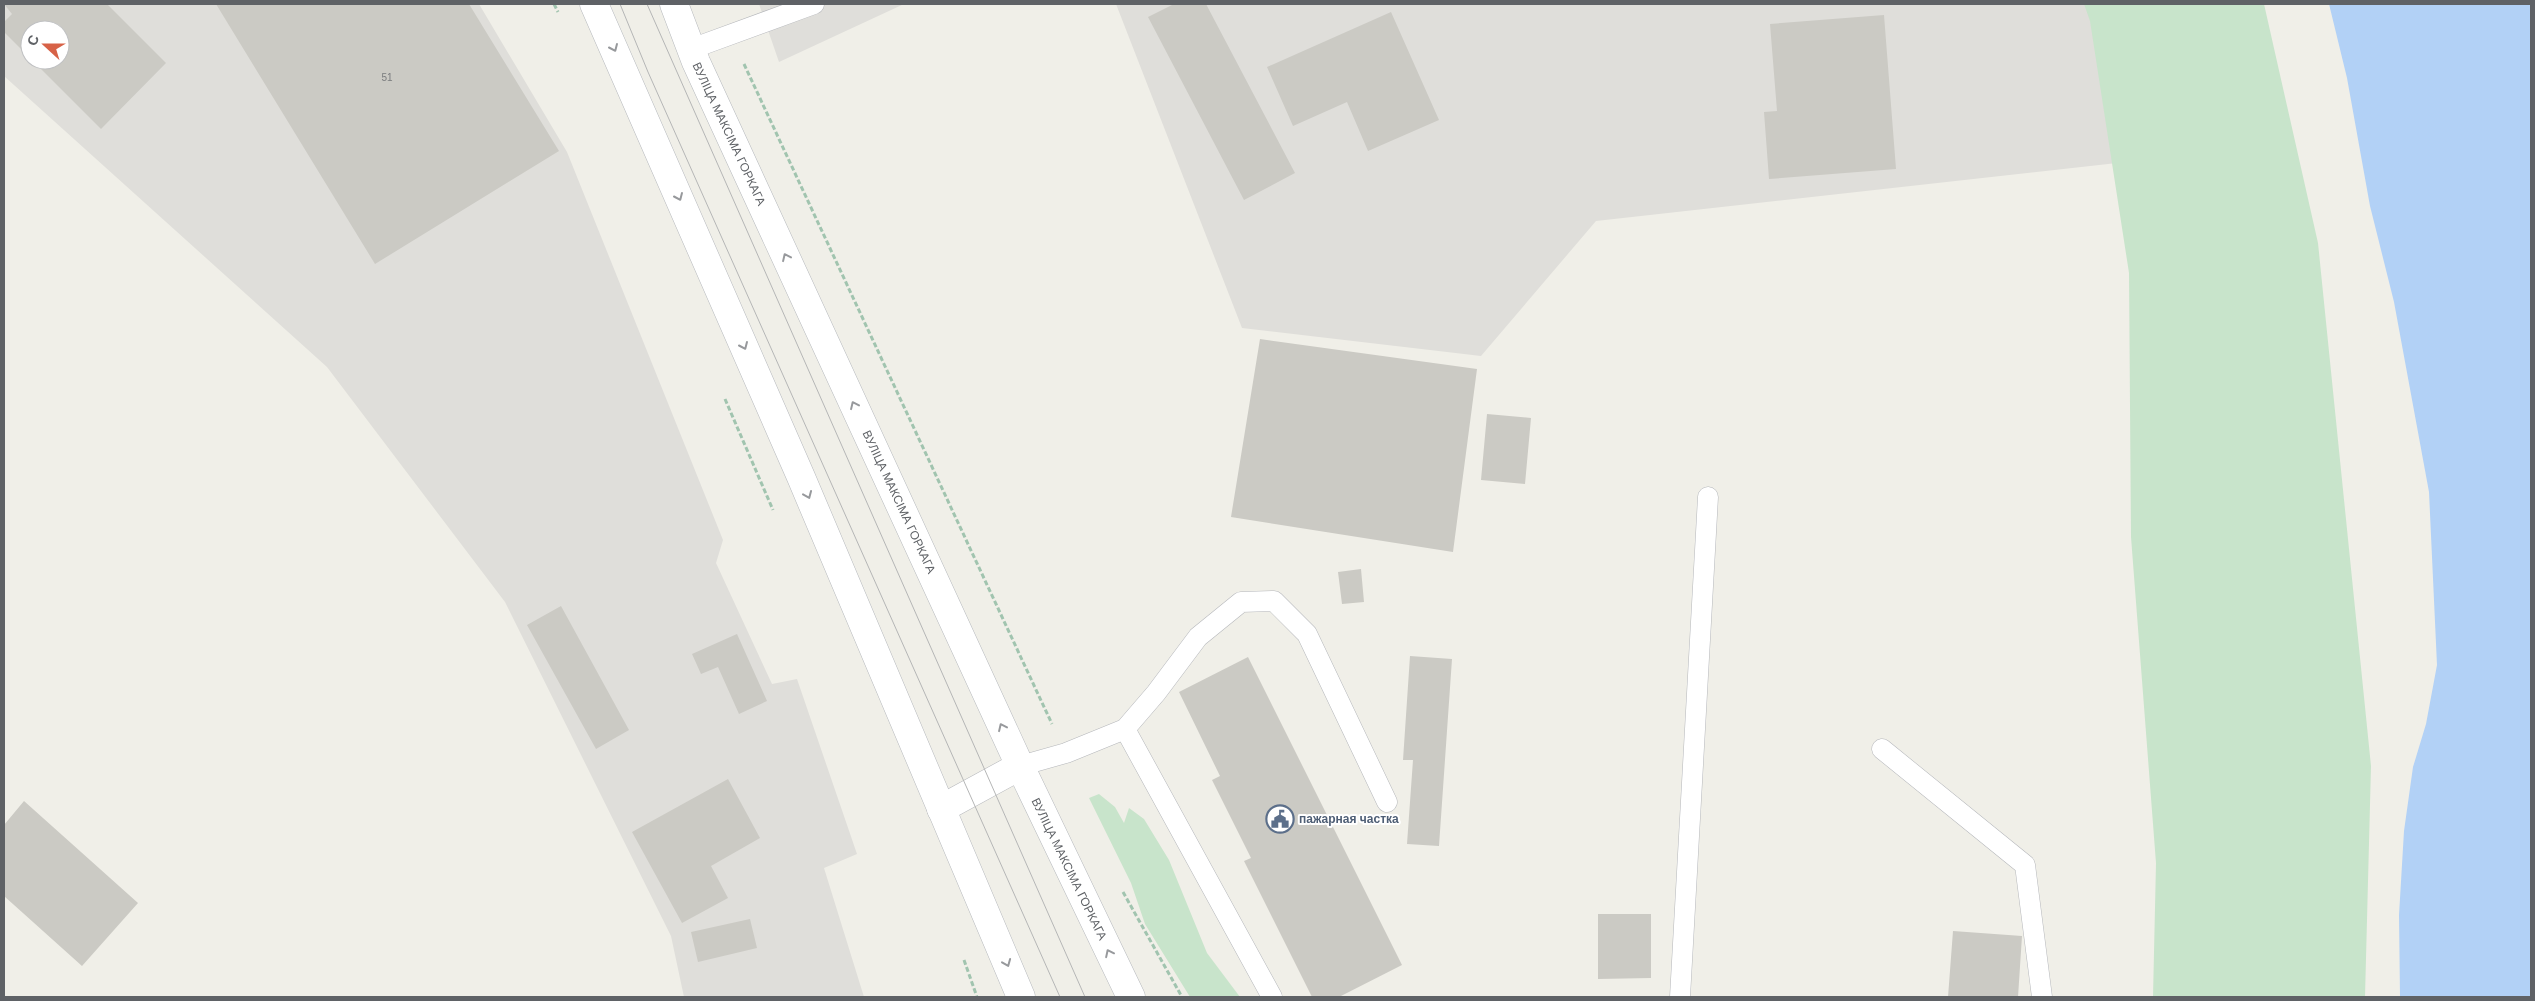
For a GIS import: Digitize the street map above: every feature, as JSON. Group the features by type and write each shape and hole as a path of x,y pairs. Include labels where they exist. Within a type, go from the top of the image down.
{"main road":[{"path":"594,4 797,468 1022,997"},
{"name":"ВУЛІЦА МАКСІМА ГОРКАГА","path":"674,4 691,50 1020,766 1131,997"},
{"path":"941,809 1020,766"}],"lane":[{"path":"691,50 814,4"},
{"path":"1680,997 1708,497"},
{"path":"1020,766 1066,753 1125,729 1156,693 1198,637 1241,602 1274,601 1307,634 1388,802"},
{"path":"1125,729 1272,997"},
{"path":"1882,749 2025,864 2042,997"}],"path":[{"path":"554,4 561,21"},
{"path":"729,35 766,108 1066,753"},
{"path":"725,398 776,516"},
{"path":"1120,887 1182,997"},
{"path":"960,951 977,997"}],"shaded area":[{"path":"4,4 479,4 567,152 723,540 716,563 772,684 797,679 857,854 824,868 864,997 684,997 671,936 505,602 327,367 4,76"},
{"path":"759,4 904,4 779,62"},
{"path":"1116,4 2089,4 2126,162 1596,221 1481,356 1242,328"}],"green space":[{"path":"2084,4 2264,4 2318,243 2371,766 2365,997 2153,997 2156,863 2131,537 2129,273 2090,21"},
{"path":"1099,794 1115,807 1124,823 1129,808 1144,819 1169,860 1207,953 1240,997 1190,997 1145,924 1131,883 1089,798"}],"water":[{"path":"2329,4 2531,4 2531,997 2400,997 2399,915 2404,831 2413,767 2426,724 2437,665 2429,492 2394,302 2370,206 2347,78"}],"building":[{"path":"4,4 107,4 166,63 101,129 42,70 70,70 70,20 20,20 20,48 4,32 4,22 12,14"},
{"path":"216,4 469,4 559,151 375,264"},
{"path":"1174,4 1206,4 1295,173 1244,200 1148,17"},
{"path":"1391,12 1439,120 1368,151 1347,102 1293,126 1267,67"},
{"path":"1884,15 1896,169 1769,179 1764,112 1777,111 1770,24"},
{"path":"1260,339 1477,369 1453,552 1231,517"},
{"path":"1487,414 1531,418 1525,484 1481,480"},
{"path":"1361,569 1364,602 1342,604 1338,572"},
{"path":"561,606 629,730 596,749 527,625"},
{"path":"737,634 767,701 739,714 718,667 701,674 692,654"},
{"path":"1410,656 1452,659 1439,846 1407,844 1413,760 1403,760"},
{"name":"пажарная частка","path":"1248,657 1402,965 1339,997 1312,997 1244,861 1251,858 1212,780 1220,776 1179,692"},
{"path":"728,779 760,838 711,866 728,898 682,923 632,832"},
{"path":"24,801 138,903 82,966 4,896 4,825"},
{"path":"1598,914 1651,914 1651,978 1598,979"},
{"path":"750,919 757,948 698,962 691,932"},
{"path":"1953,931 2022,936 2018,997 1948,997"}],"tram line":[{"path":"620,4 648,72 1060,997"},
{"path":"647,4 1085,997"}],"place":[{"name":"пажарная частка","path":"1280,819"}]}
